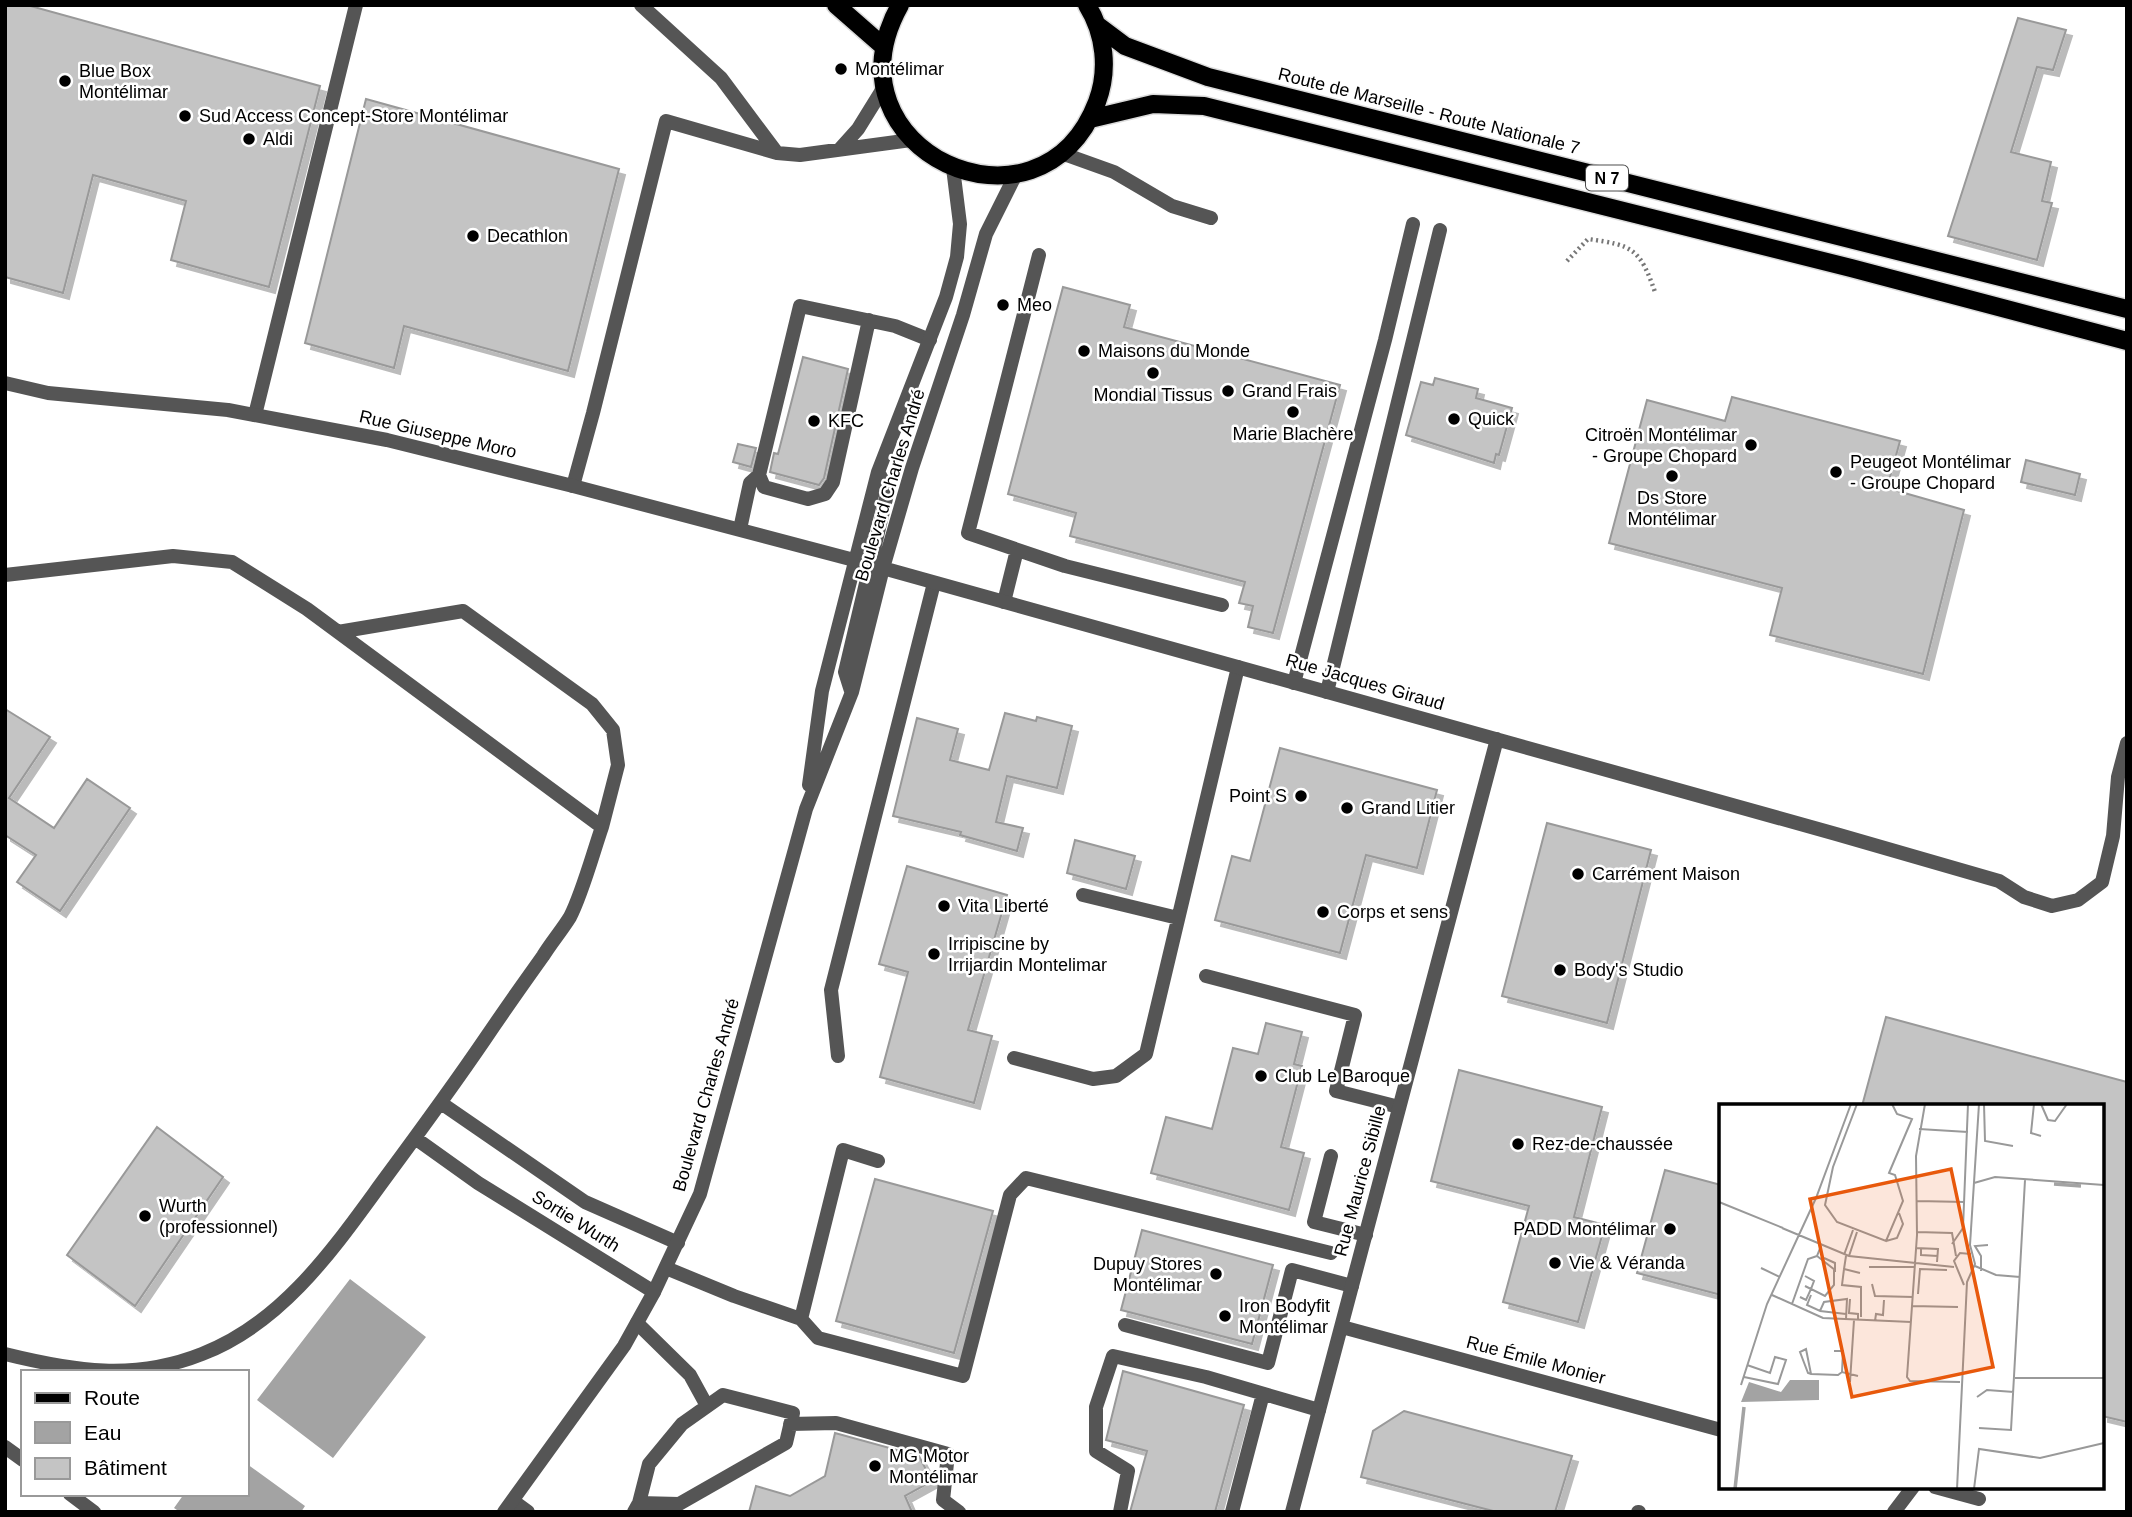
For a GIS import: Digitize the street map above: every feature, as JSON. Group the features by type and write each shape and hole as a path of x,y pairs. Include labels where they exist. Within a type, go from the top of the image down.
{"main road":[{"path":"836,5 884,47"},
{"path":"900,5 891,22 882,67 890,106 911,140 931,156 953,168 985,175 1016,174 1032,169 1061,153 1077,138 1090,119 1102,89 1105,57 1097,25 1087,5"},
{"name":"Route de Marseille - Route Nationale 7","path":"1097,25 1125,46 1208,77 2127,309"},
{"name":"N 7","path":"1090,119 1153,104 1204,106 1851,268 2127,341"}],"street":[{"path":"255,415 356,5"},
{"path":"641,5 721,78 777,153"},
{"path":"840,149 858,130 884,87"},
{"path":"573,486 666,121 777,153 800,155 911,140"},
{"path":"1061,153 1114,172 1171,206 1211,218"},
{"name":"Boulevard Charles André","path":"806,809 822,691 878,472 946,297 957,257 960,225 953,168"},
{"name":"Boulevard Charles André","path":"509,1506 624,1346 666,1268 700,1194 806,809 852,692 876,567 963,315 986,234 1016,174"},
{"path":"1294,682 1385,340 1413,223"},
{"path":"1327,692 1440,230"},
{"path":"1039,255 968,533 1065,566 1222,605"},
{"path":"740,529 751,483 759,475 800,306 895,326 930,340"},
{"path":"759,475 764,488 808,499 825,494 833,482 869,320"},
{"name":"Rue Giuseppe Moro","path":"5,383 48,393 228,410 387,440 740,529 876,567"},
{"path":"876,567 888,490 878,472"},
{"path":"1004,602 1017,550"},
{"path":"5,575 173,556 232,562 338,632 602,827"},
{"name":"Rue Jacques Giraud","path":"876,567 1836,834 1999,881 2024,897 2052,906 2078,901 2102,882 2113,835 2118,777 2127,743"},
{"path":"838,1056 831,990 934,583"},
{"path":"145,1370 171,1365 205,1353 250,1330 304,1284 441,1103 570,915 602,827 618,765 613,730 592,704 463,611 338,632"},
{"path":"1014,1058 1093,1079 1116,1076 1146,1054 1238,667"},
{"name":"Rue Maurice Sibille","path":"1293,1512 1497,739"},
{"path":"1083,895 1178,918"},
{"path":"1206,976 1355,1015 1336,1091 1399,1107"},
{"path":"441,1103 585,1202 678,1243"},
{"name":"Sortie Wurth","path":"415,1138 478,1182 654,1292"},
{"path":"801,1319 844,1150 878,1161"},
{"path":"1331,1156 1314,1222 1366,1235"},
{"path":"666,1268 801,1319 818,1338 963,1376 1010,1195 1026,1178 1331,1253"},
{"path":"1125,1325 1268,1363 1292,1270 1352,1286"},
{"path":"636,1323 690,1375 707,1406"},
{"name":"Rue Émile Monier","path":"1342,1327 1719,1429"},
{"path":"5,1354 53,1366 87,1370"},
{"path":"1120,1512 1128,1471 1096,1451 1096,1407 1113,1356 1206,1377 1319,1410"},
{"path":"1231,1512 1263,1394"},
{"path":"723,1395 793,1413 790,1424 786,1443 679,1504 636,1508 649,1464 682,1424 723,1395"},
{"path":"790,1424 836,1423 948,1454 943,1500 959,1512"},
{"path":"5,1447 21,1459"},
{"path":"1894,1512 1911,1489"},
{"path":"1942,1489 1979,1499"},
{"path":"73,1496 94,1512"},
{"path":"509,1506 528,1512"}],"path":[{"path":"1567,261 1588,239 1620,243 1645,262 1655,292"}],"water":[{"path":"350,1279 426,1337 333,1458 257,1400"},
{"path":"248,1465 305,1506 301,1512 180,1512 174,1508 183,1496 248,1496"}],"building":[{"path":"5,5 27,5 320,86 269,287 171,260 186,201 93,175 63,293 5,277"},
{"path":"2018,18 2066,30 2053,70 2037,67 2011,152 2051,162 2042,201 2052,203 2037,260 1948,236"},
{"path":"366,99 619,169 568,371 404,326 394,368 305,343"},
{"path":"1063,287 1130,305 1124,327 1340,385 1273,633 1248,627 1253,606 1239,603 1245,582 1070,536 1076,513 1008,494"},
{"path":"803,357 848,369 824,478 819,485 770,472 774,453 778,454"},
{"path":"1435,378 1478,389 1476,398 1512,408 1499,455 1496,454 1494,463 1406,435 1421,382 1433,385"},
{"path":"1732,397 1900,441 1887,488 1964,510 1923,674 1770,635 1782,588 1609,543 1647,400 1725,421"},
{"path":"738,444 756,448 751,467 733,462"},
{"path":"2026,460 2080,474 2075,495 2021,482"},
{"path":"5,709 50,737 9,798 54,828 87,779 130,808 60,911 17,882 36,855 5,835"},
{"path":"1005,713 1036,721 1037,717 1072,726 1057,788 1007,776 996,822 1023,828 1017,851 960,835 961,832 893,816 917,718 958,729 950,760 989,770"},
{"path":"1280,748 1437,790 1417,868 1366,855 1340,953 1215,920 1232,856 1250,861"},
{"path":"1547,823 1651,850 1607,1023 1502,996"},
{"path":"1075,840 1135,856 1126,889 1067,873"},
{"path":"907,866 1007,895 968,1030 992,1036 974,1103 880,1077 908,972 879,964"},
{"path":"1886,1017 2127,1082 2127,1422 2104,1416 2104,1104 1863,1104"},
{"path":"1266,1023 1302,1032 1294,1064 1302,1066 1281,1147 1304,1153 1289,1210 1151,1173 1166,1117 1212,1129 1233,1048 1258,1054"},
{"path":"1459,1070 1602,1107 1574,1217 1605,1225 1578,1322 1503,1302 1529,1206 1431,1181"},
{"name":"Wurth (professionnel)","path":"157,1127 223,1177 135,1306 67,1255"},
{"path":"1665,1170 1719,1184 1719,1294 1637,1273"},
{"path":"875,1179 993,1211 954,1353 836,1321"},
{"path":"1142,1230 1273,1265 1252,1344 1121,1310"},
{"path":"1123,1371 1244,1405 1215,1512 1130,1512 1147,1451 1106,1440"},
{"path":"1404,1411 1572,1456 1555,1512 1497,1512 1361,1477 1373,1431"},
{"path":"835,1433 919,1456 932,1481 905,1496 912,1512 749,1512 756,1486 790,1496 825,1476"}],"place":[{"name":"Montélimar","path":"841,69"},
{"name":"Blue Box Montélimar","path":"65,81"},
{"name":"Sud Access Concept-Store Montélimar","path":"185,116"},
{"name":"Aldi","path":"249,139"},
{"name":"Decathlon","path":"473,236"},
{"name":"Meo","path":"1003,305"},
{"name":"Maisons du Monde","path":"1084,351"},
{"name":"Mondial Tissus","path":"1153,373"},
{"name":"Grand Frais","path":"1228,391"},
{"name":"Marie Blachère","path":"1293,412"},
{"name":"Quick","path":"1454,419"},
{"name":"KFC","path":"814,421"},
{"name":"Citroën Montélimar - Groupe Chopard","path":"1751,445"},
{"name":"Peugeot Montélimar - Groupe Chopard","path":"1836,472"},
{"name":"Ds Store Montélimar","path":"1672,476"},
{"name":"Point S","path":"1301,796"},
{"name":"Grand Litier","path":"1347,808"},
{"name":"Carrément Maison","path":"1578,874"},
{"name":"Vita Liberté","path":"944,906"},
{"name":"Corps et sens","path":"1323,912"},
{"name":"Irripiscine by Irrijardin Montelimar","path":"934,954"},
{"name":"Body's Studio","path":"1560,970"},
{"name":"Club Le Baroque","path":"1261,1076"},
{"name":"Rez-de-chaussée","path":"1518,1144"},
{"name":"Wurth (professionnel)","path":"145,1216"},
{"name":"PADD Montélimar","path":"1670,1229"},
{"name":"Vie & Véranda","path":"1555,1263"},
{"name":"Dupuy Stores Montélimar","path":"1216,1274"},
{"name":"Iron Bodyfit Montélimar","path":"1225,1316"},
{"name":"MG Motor Montélimar","path":"875,1466"}]}
